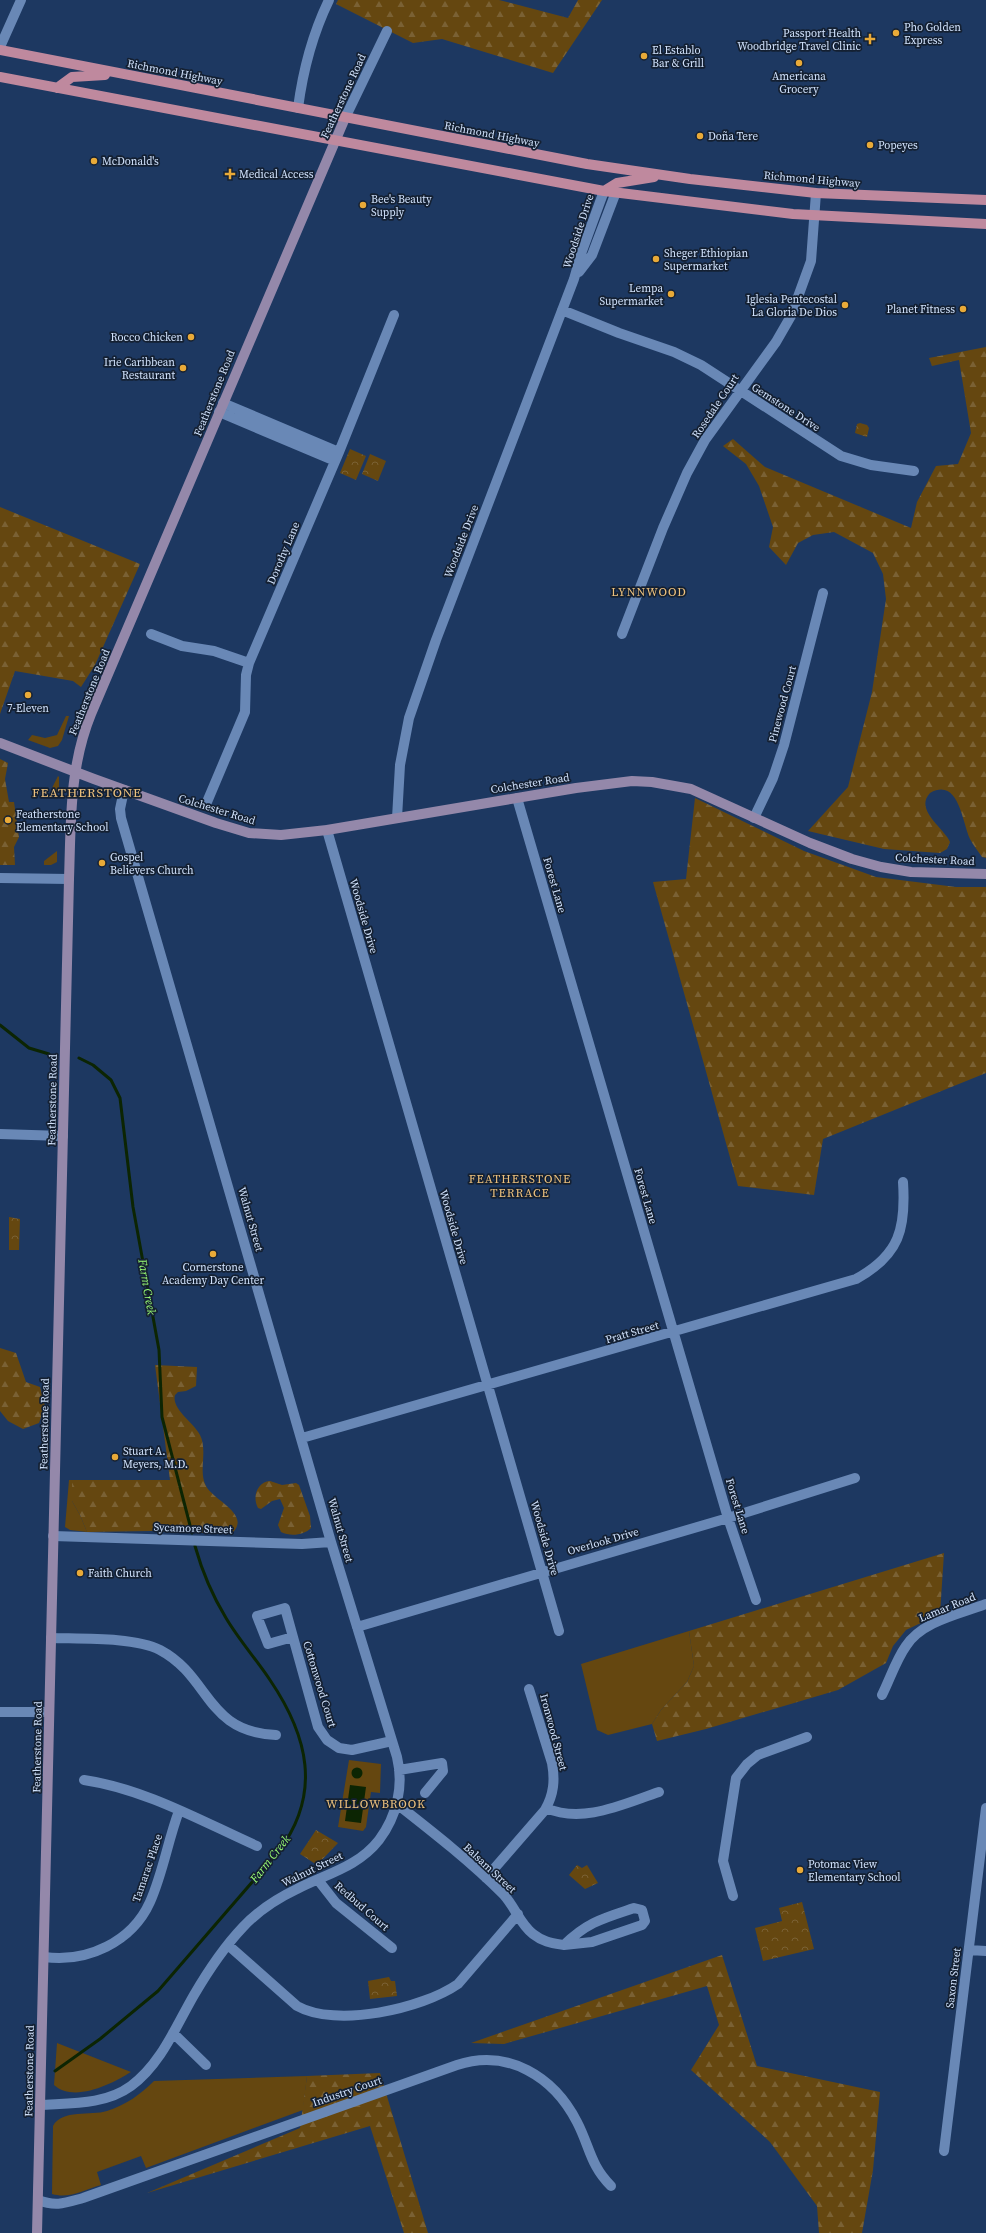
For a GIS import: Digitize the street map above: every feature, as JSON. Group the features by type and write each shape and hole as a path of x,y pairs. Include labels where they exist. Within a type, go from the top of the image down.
{"main road":[{"name":"Richmond Highway","path":"0,50 528,154 666,176 816,193 986,200"},
{"path":"57,88 65,80 72,77 121,74"},
{"path":"0,77 604,191 714,206 815,216 986,224"},
{"path":"604,191 622,182 666,176"}],"street":[{"path":"0,47 21,0"},
{"path":"298,108 304,66 311,41 329,0"},
{"name":"Featherstone Road","path":"37,2233 69,879 74,772 80,744 89,719 345,118 387,31"},
{"name":"Woodside Drive","path":"396,818 400,765 409,718 439,632 574,279 582,251 604,191"},
{"name":"Woodside Drive","path":"574,279 592,255 616,192"},
{"name":"Rosedale Court","path":"622,634 682,484 705,440 739,391 776,342 791,316 811,260 816,193"},
{"name":"Gemstone Drive","path":"562,310 619,333 688,358 718,375 739,391 841,456 871,465 914,471"},
{"name":"Dorothy Lane","path":"207,802 245,712 246,678 249,663 337,457 394,315"},
{"path":"221,407 337,457"},
{"name":"Pinewood Court","path":"754,818 771,785 784,745 823,593"},
{"path":"151,634 186,647 212,650 249,663"},
{"name":"Colchester Road","path":"0,743 74,772 249,833 281,834 327,830 605,784 652,782 691,789 810,843 852,859 881,867 911,872 986,874"},
{"name":"Walnut Street","path":"40,2105 90,2102 124,2090 142,2077 152,2066 173,2033 197,1990 228,1945 244,1926 260,1912 284,1896 337,1872 369,1850 386,1830 397,1804 400,1786 399,1770 392,1741 332,1542 121,818 120,809 124,790"},
{"name":"Forest Lane","path":"517,798 728,1518 756,1600"},
{"name":"Woodside Drive","path":"327,830 559,1631"},
{"path":"0,878 69,879"},
{"path":"0,1134 63,1136"},
{"name":"Pratt Street","path":"302,1438 673,1333 856,1279 868,1272 889,1254 902,1230 905,1209 903,1182"},
{"name":"Overlook Drive","path":"357,1627 728,1518 855,1478"},
{"name":"Sycamore Street","path":"53,1536 302,1544 332,1542"},
{"name":"Lamar Road","path":"882,1695 903,1650 915,1635 930,1625 986,1604"},
{"name":"Cottonwood Court","path":"293,1637 318,1727 327,1740 339,1748 352,1750 392,1741"},
{"path":"51,1638 136,1642 160,1650 179,1664 225,1718 246,1730 276,1734"},
{"name":"Ironwood Street","path":"486,1878 546,1808 551,1797 554,1774 529,1689"},
{"path":"0,1712 49,1712"},
{"path":"733,1896 723,1861 736,1778 747,1764 758,1755 807,1737"},
{"path":"399,1770 442,1762 443,1771 425,1793"},
{"path":"84,1780 121,1787 257,1846"},
{"path":"546,1808 566,1815 587,1814 660,1792"},
{"name":"Balsam Street","path":"397,1804 486,1878 506,1897 524,1925 541,1940 564,1945 592,1942 642,1925 645,1917 642,1910 634,1908 590,1923 578,1931 564,1945"},
{"name":"Saxon Street","path":"944,2151 986,1808"},
{"name":"Tamarac Place","path":"44,1957 72,1958 101,1950 126,1934 138,1921 150,1902 179,1811"},
{"name":"Redbud Court","path":"318,1880 336,1903 392,1948"},
{"path":"228,1945 297,2006 305,2011 315,2015 331,2016 381,2012 425,2002 446,1992 458,1984 518,1914"},
{"path":"969,1950 986,1951"},
{"path":"173,2033 206,2065"},
{"name":"Industry Court","path":"38,2200 50,2205 58,2205 83,2198 462,2064 487,2060 498,2060 521,2066 537,2075 550,2086 572,2112 596,2169 611,2186"}],"green space":[{"path":"338,0 499,0 568,18 578,0 602,0 553,73 442,39 413,43 336,4"},
{"path":"986,347 986,858 982,857 974,846 970,839 958,804 953,796 947,791 940,790 930,793 926,799 928,812 950,842 947,849 940,853 884,849 808,831 848,787 872,692 886,599 883,574 873,553 834,532 813,535 798,543 786,565 769,547 773,527 759,486 746,464 723,446 733,439 765,467 911,528 917,502 936,466 958,464 971,433 959,360 932,366 929,358"},
{"path":"860,423 867,425 869,428 867,437 855,433 857,424"},
{"path":"350,449 366,456 356,480 340,473"},
{"path":"370,454 386,461 378,481 362,474"},
{"path":"0,507 140,564 95,665 81,687 73,681 15,671 0,714"},
{"path":"66,716 69,716 62,740 58,746 50,748 28,740 32,735 45,738 57,735"},
{"name":"Featherstone Elementary School","path":"0,759 8,763 5,779 9,802 14,802 19,837 14,847 15,865 0,865"},
{"path":"58,776 59,793 55,792 52,788"},
{"path":"695,798 804,851 876,877 956,887 986,887 986,1073 823,1139 814,1195 738,1186 653,882 686,879"},
{"path":"57,851 57,862 51,865 44,865 44,861"},
{"path":"9,1217 20,1219 19,1250 9,1250"},
{"path":"0,1348 16,1353 26,1382 40,1387 45,1406 39,1423 23,1429 8,1421 0,1411"},
{"path":"155,1365 197,1367 196,1386 186,1391 178,1392 175,1395 176,1405 200,1435 203,1448 203,1474 206,1486 210,1492 230,1508 238,1521 237,1527 231,1534 151,1531 87,1532 72,1501 72,1480 170,1480"},
{"path":"69,1480 72,1480 72,1501 87,1532 70,1530 65,1527"},
{"path":"270,1481 282,1485 296,1483 299,1485 310,1516 311,1528 301,1534 293,1535 281,1532 278,1525 284,1508 280,1499 272,1501 261,1509 258,1508 256,1504 257,1491 262,1484"},
{"path":"944,1553 940,1614 906,1630 893,1646 886,1663 838,1690 706,1729 657,1741 652,1724 661,1710 687,1682 694,1666 689,1631"},
{"path":"689,1631 694,1666 687,1682 661,1710 652,1724 608,1735 597,1730 581,1664"},
{"path":"349,1760 381,1764 380,1793 371,1792 366,1827 363,1831 338,1827"},
{"path":"316,1830 338,1843 317,1865 300,1854"},
{"path":"577,1865 582,1868 587,1865 598,1883 585,1889 569,1875"},
{"path":"802,1902 814,1949 763,1961 755,1928 782,1921 779,1908"},
{"path":"722,1955 757,2066 880,2092 873,2170 862,2233 819,2233 817,2206 770,2142 691,2070 719,2025 707,1986 504,2044 471,2043"},
{"path":"389,1977 391,1981 395,1981 397,1996 370,1999 368,1981"},
{"path":"57,2043 131,2072 114,2082 93,2090 72,2092 62,2090 54,2085"},
{"path":"380,2073 428,2233 404,2233 370,2126 147,2193 300,2128 307,2076"},
{"path":"307,2076 303,2110 146,2168 141,2156 97,2172 101,2185 70,2195 52,2194 53,2126 63,2117 114,2109 133,2099 154,2081"}],"shaded area":[{"path":"355,1768 359,1768 361,1769 361,1777 355,1778 352,1775 352,1771"},
{"path":"350,1785 366,1787 361,1823 345,1821"}],"waterway":[{"name":"Farm Creek","path":"0,1025 29,1048 49,1054"},
{"name":"Farm Creek","path":"79,1058 93,1065 111,1080 120,1098 133,1207 159,1350 162,1417 192,1533"},
{"name":"Farm Creek","path":"55,2071 100,2039 158,1991 279,1851 293,1829 301,1808 305,1786 305,1765 301,1743 293,1722 283,1701 270,1680 236,1634 216,1601 195,1546"}],"place":[{"name":"Pho Golden Express","path":"896,33"},
{"name":"Passport Health Woodbridge Travel Clinic","path":"870,39"},
{"name":"El Establo Bar & Grill","path":"644,56"},
{"name":"Americana Grocery","path":"799,63"},
{"name":"Doña Tere","path":"700,136"},
{"name":"Popeyes","path":"870,145"},
{"name":"McDonald's","path":"94,161"},
{"name":"Medical Access","path":"230,174"},
{"name":"Bee's Beauty Supply","path":"363,205"},
{"name":"Sheger Ethiopian Supermarket","path":"656,259"},
{"name":"Lempa Supermarket","path":"671,294"},
{"name":"Iglesia Pentecostal La Gloria De Dios","path":"845,305"},
{"name":"Planet Fitness","path":"963,309"},
{"name":"Rocco Chicken","path":"191,337"},
{"name":"Irie Caribbean Restaurant","path":"183,368"},
{"name":"7-Eleven","path":"28,695"},
{"name":"Featherstone Elementary School","path":"8,820"},
{"name":"Gospel Believers Church","path":"102,863"},
{"name":"Cornerstone Academy Day Center","path":"213,1254"},
{"name":"Stuart A. Meyers, M.D.","path":"115,1457"},
{"name":"Faith Church","path":"80,1573"},
{"name":"Potomac View Elementary School","path":"800,1870"}],"district":[{"name":"LYNNWOOD","path":"649,592"},
{"name":"FEATHERSTONE","path":"87,792"},
{"name":"FEATHERSTONE TERRACE","path":"520,1186"},
{"name":"WILLOWBROOK","path":"376,1804"}]}
